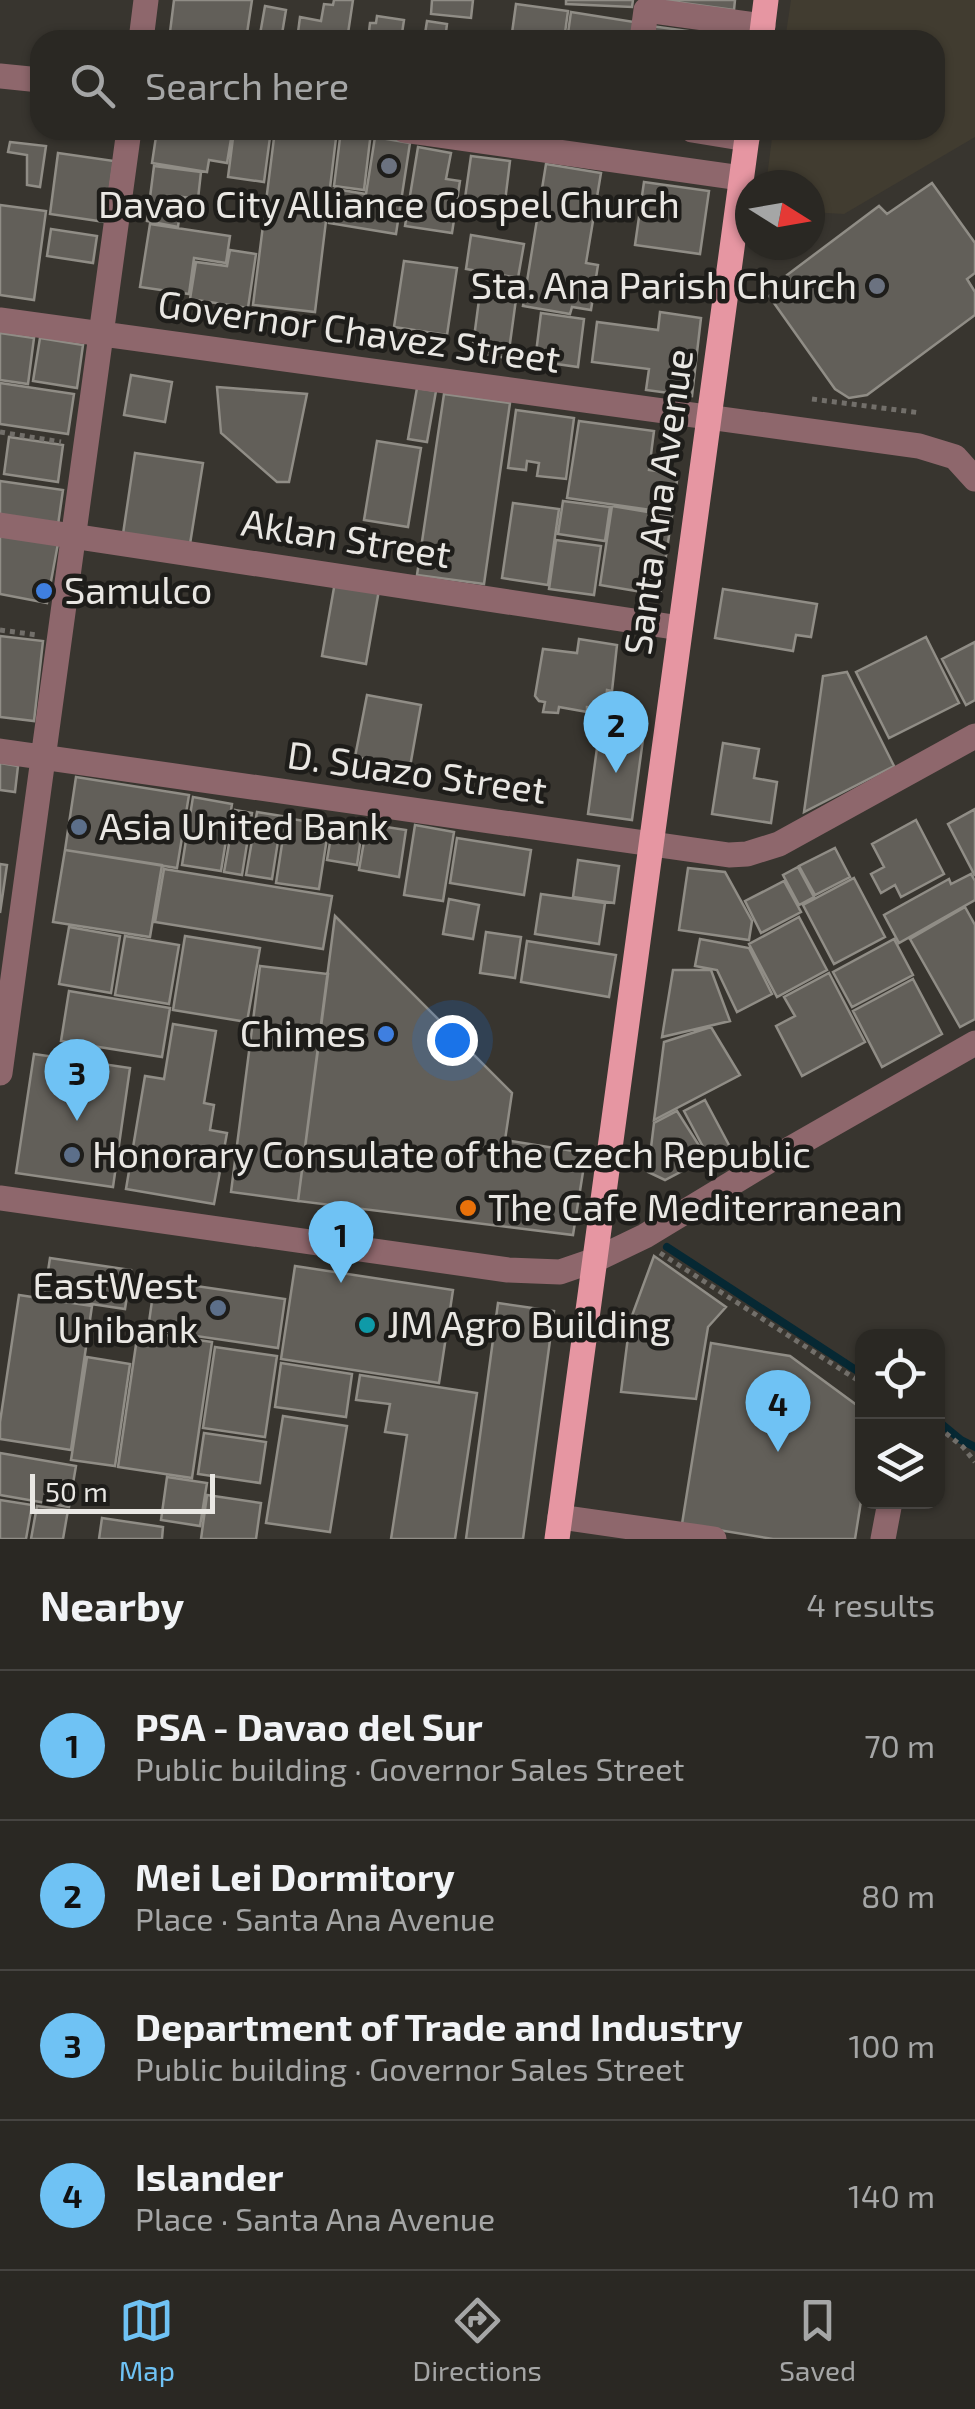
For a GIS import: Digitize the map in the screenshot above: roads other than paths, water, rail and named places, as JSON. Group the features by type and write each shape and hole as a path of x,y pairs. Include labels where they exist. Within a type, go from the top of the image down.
{"main road":[{"path":"762,30 766,0"},
{"name":"Santa Ana Avenue","path":"743,170 746,140"},
{"name":"Santa Ana Avenue","path":"559,1528 735,227"}],"street":[{"path":"142,30 146,0"},
{"path":"643,30 646,10 747,30"},
{"path":"0,76 30,79"},
{"path":"0,1073 127,140"},
{"path":"474,140 735,177"},
{"name":"Governor Chavez Street","path":"0,320 965,452"},
{"path":"965,452 975,479"},
{"name":"Aklan Street","path":"0,525 680,628"},
{"name":"D. Suazo Street","path":"0,751 729,855 766,849 975,736"},
{"path":"0,1198 508,1270 560,1272 644,1236 975,1042"},
{"path":"883,1539 889,1509"},
{"path":"559,1528 714,1539"}],"waterway":[{"path":"667,1247 855,1369"},
{"path":"945,1427 975,1447"}],"place":[{"name":"Davao City Alliance Gospel Church","path":"389,166"},
{"name":"Sta. Ana Parish Church","path":"877,286"},
{"name":"Samulco","path":"44,591"},
{"name":"Mei Lei Dormitory","path":"616,773"},
{"name":"Asia United Bank","path":"79,827"},
{"name":"Chimes","path":"386,1034"},
{"name":"Department of Trade and Industry","path":"77,1121"},
{"name":"Honorary Consulate of the Czech Republic","path":"72,1155"},
{"name":"The Cafe Mediterranean","path":"468,1208"},
{"name":"PSA - Davao del Sur","path":"341,1283"},
{"name":"EastWest Unibank","path":"218,1308"},
{"name":"JM Agro Building","path":"367,1325"},
{"name":"Islander","path":"778,1452"}]}
